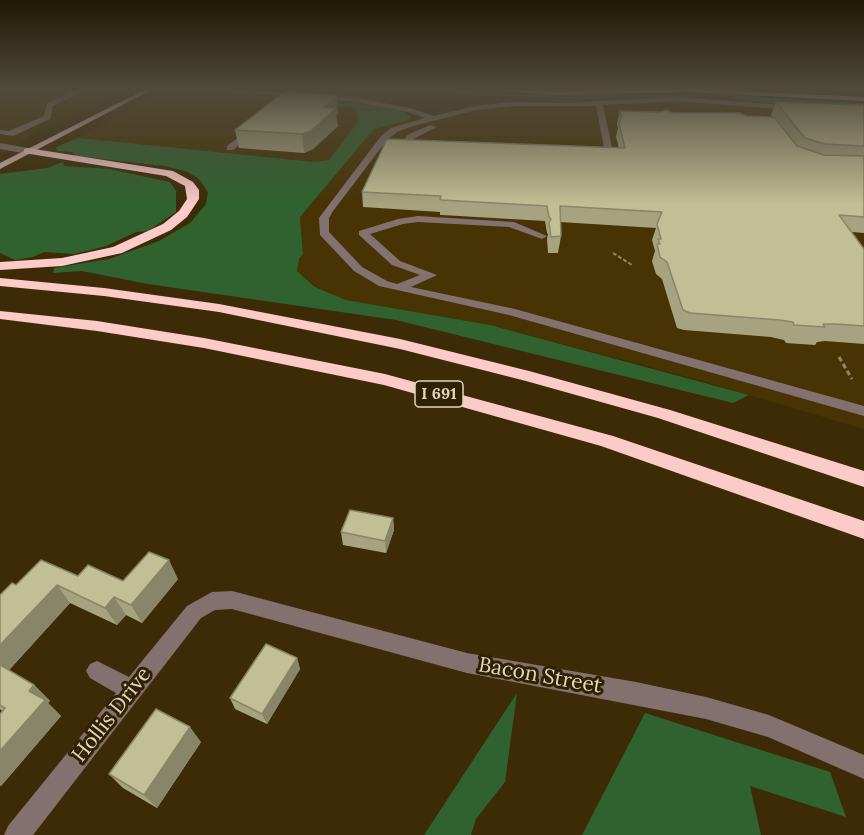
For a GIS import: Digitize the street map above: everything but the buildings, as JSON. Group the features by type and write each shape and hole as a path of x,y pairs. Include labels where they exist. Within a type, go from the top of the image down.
{"highway":[{"path":"0,266 71,261 117,250 167,227 183,214 193,199 193,190 189,184 169,173 28,152"},
{"name":"I 691","path":"0,282 104,292 229,310 400,344 644,408 864,479"},
{"name":"I 691","path":"0,315 97,326 204,343 378,378 606,441 864,530"}],"main road":[{"path":"0,166 74,128"}],"street":[{"path":"0,132 10,134 23,128"},
{"path":"230,148 255,128"},
{"path":"399,128 388,134 324,218 324,233 369,278 396,288 503,310 864,411"},
{"path":"427,149 404,148 410,137 433,128"},
{"path":"587,156 609,154 604,128"},
{"path":"0,146 28,152"},
{"path":"396,288 431,275 396,263 363,233 402,221 418,219 510,224 542,236"},
{"name":"Bacon Street","path":"212,601 232,600 467,663 706,708 770,726 864,767"},
{"name":"Hollis Drive","path":"17,835 194,612 212,601"},
{"path":"97,671 131,690"}],"path":[{"path":"613,253 632,265"},
{"path":"839,357 852,379"}],"shaded area":[{"path":"0,128 43,128 35,131 17,147 0,155"},
{"path":"95,128 353,128 329,160 315,162 78,138"},
{"path":"864,128 864,429 695,379 490,325 346,300 316,287 297,271 299,259 303,254 300,217 374,129"}],"green space":[{"path":"353,128 378,128 374,129 300,217 303,254 299,259 297,271 315,287 346,300 490,325 749,395 733,403 396,320 148,284 82,271 53,273 54,268 109,259 159,241 190,223 206,204 208,192 199,179 186,171 164,166 77,156 71,152 57,151 56,147 78,138 315,162 329,160"},
{"path":"63,162 64,166 109,169 170,182 176,191 176,212 148,231 136,232 106,246 74,254 44,252 33,257 15,260 0,253 0,174 47,168"},
{"path":"517,693 505,782 476,819 471,835 424,835"},
{"path":"645,713 830,772 846,817 750,786 761,835 582,835"}]}
